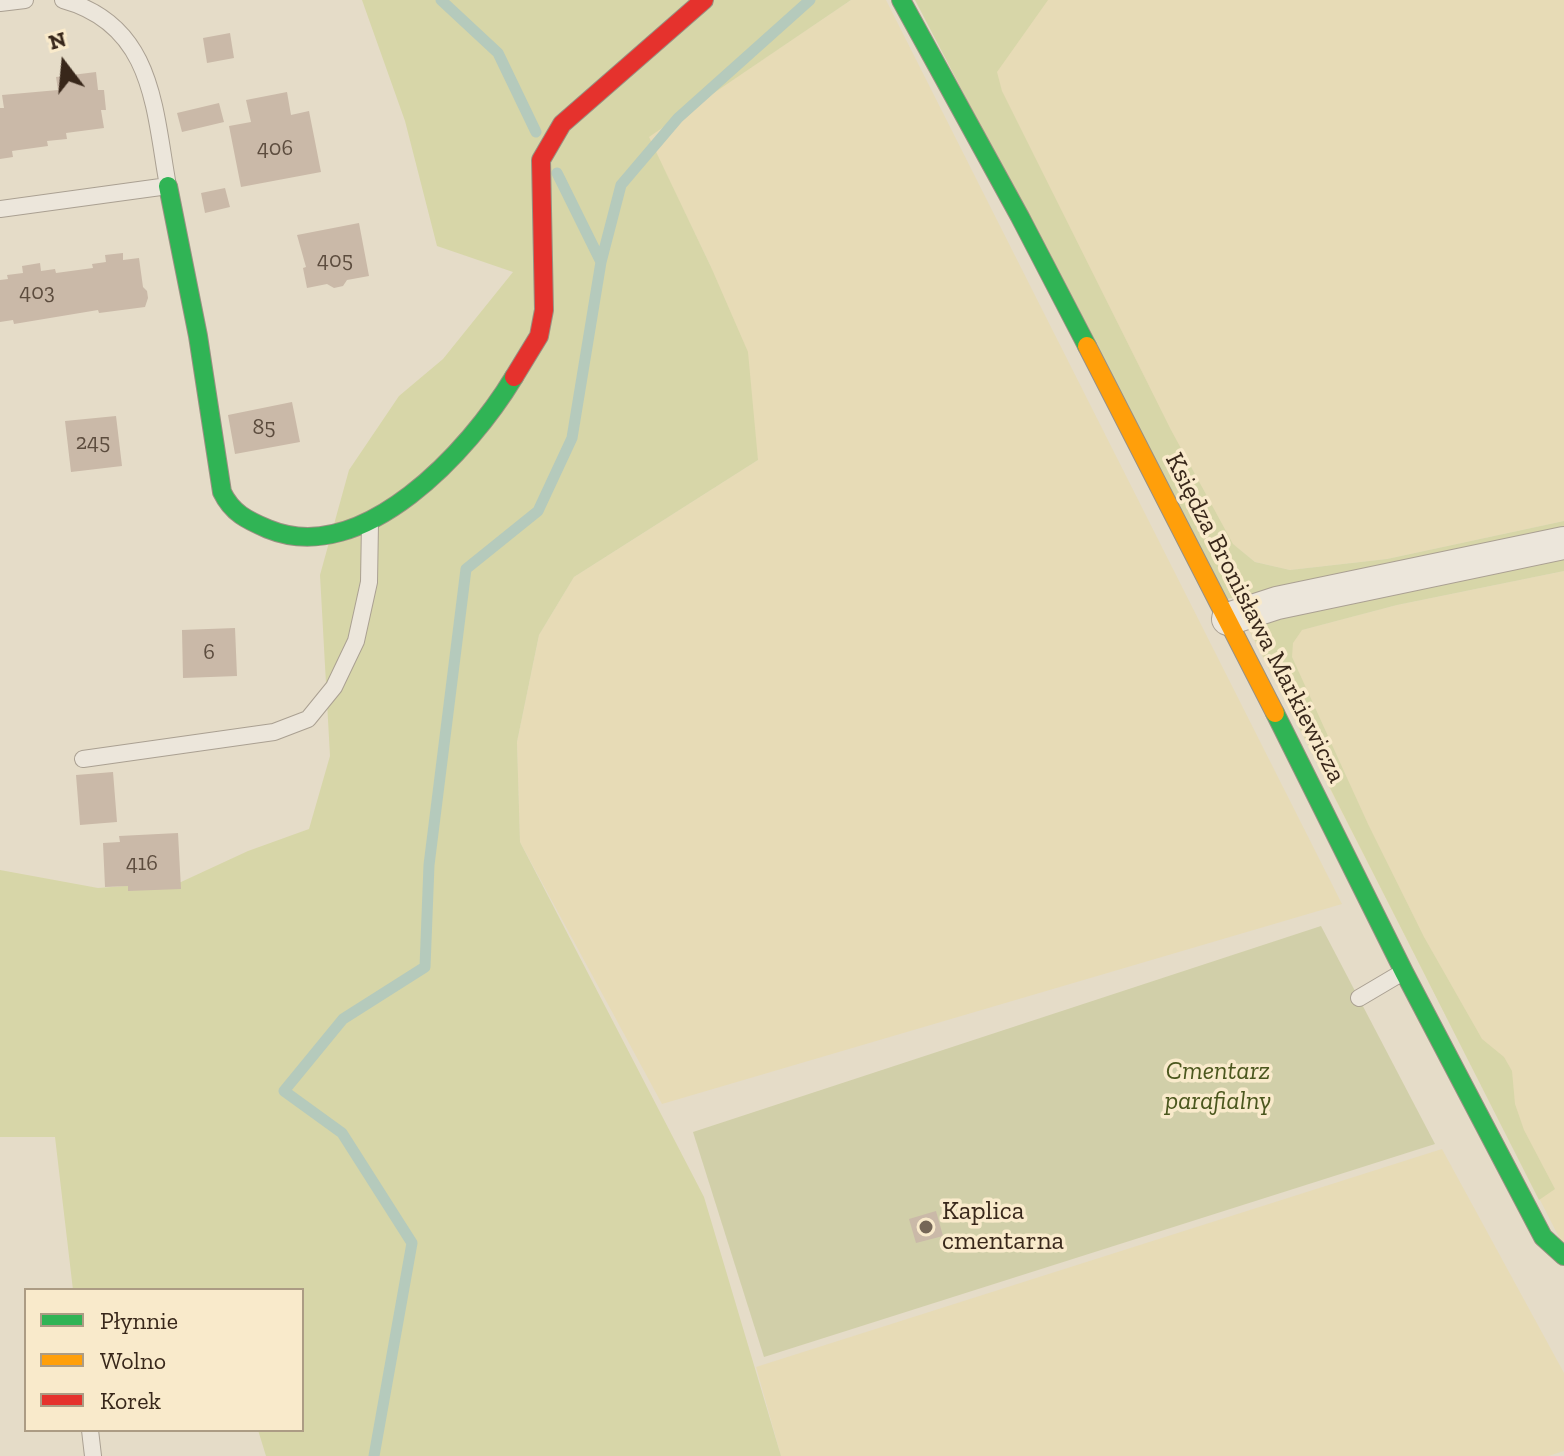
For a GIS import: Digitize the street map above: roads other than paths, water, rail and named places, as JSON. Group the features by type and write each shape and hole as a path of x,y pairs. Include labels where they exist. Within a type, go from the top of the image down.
{"street":[{"path":"168,186 198,336 222,492 229,507 248,521 285,536 308,537 370,522 390,511 441,469 502,397 539,336 544,310 541,160 562,124 704,0"},
{"name":"Księdza Bronisława Markiewicza","path":"901,0 1020,217 1228,619 1404,972 1543,1237 1564,1256"},
{"path":"1228,619 1277,603 1564,543"}],"lane":[{"path":"0,3 25,0"},
{"path":"0,209 168,186 150,82 133,46 86,6 63,0"},
{"path":"83,759 274,732 308,719 334,687 356,641 369,582 370,522"},
{"path":"1359,998 1404,972"},
{"path":"90,1432 93,1456"}],"waterway":[{"path":"441,0 498,53 536,132"},
{"path":"374,1456 412,1243 342,1133 284,1091 343,1019 425,967 429,865 466,569 538,511 572,438 601,262 621,185 678,118 810,0"},
{"path":"557,173 601,262"}],"place":[{"name":"Kaplica cmentarna","path":"926,1227"}],"park label":[{"name":"Cmentarz parafialny","path":"1218,1087"}]}
